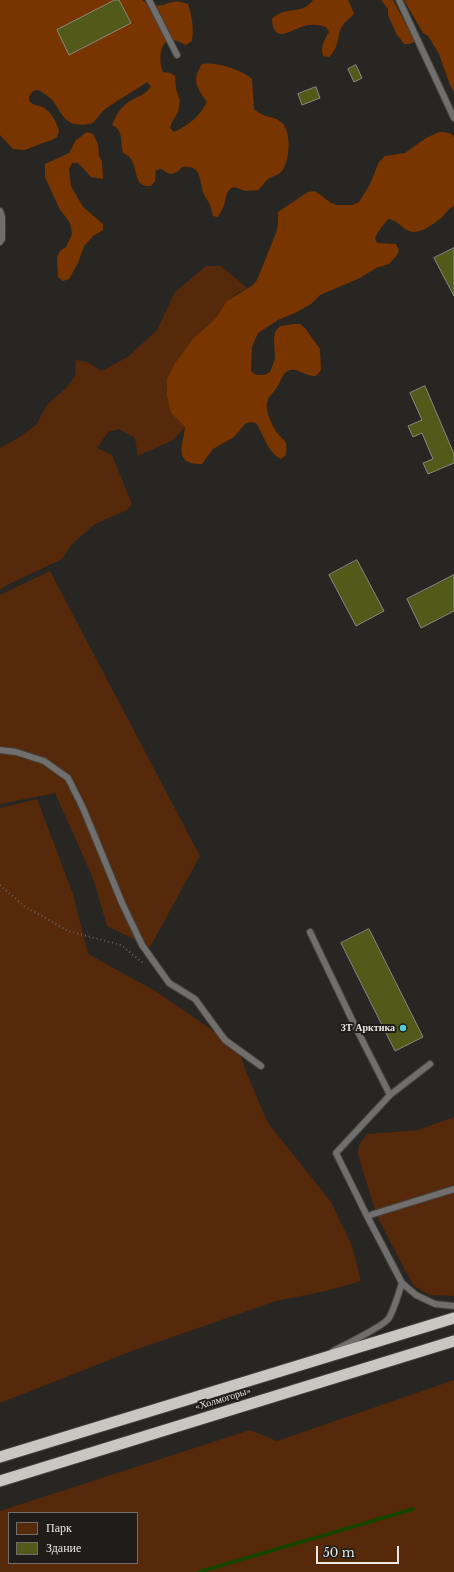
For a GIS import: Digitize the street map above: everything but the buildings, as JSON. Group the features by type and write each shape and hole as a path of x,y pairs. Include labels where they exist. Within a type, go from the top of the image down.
{"highway":[{"name":"«Холмогоры»","path":"0,1457 454,1318"},
{"name":"«Холмогоры»","path":"0,1481 454,1341"}],"lane":[{"path":"149,0 177,55"},
{"path":"399,0 454,118"},
{"path":"0,211 2,217 2,239 0,242"},
{"path":"0,750 16,752 44,760 68,778 83,808 122,903 142,945 169,983 195,999 225,1040 262,1066"},
{"path":"310,932 390,1095"},
{"path":"430,1064 390,1095 336,1153 402,1283 416,1294 435,1304 454,1306"},
{"path":"367,1216 454,1190"},
{"path":"311,1362 357,1339 388,1320 398,1298 402,1283"}],"path":[{"path":"0,885 24,906 68,931 120,945 145,964"}],"green space":[{"path":"206,266 221,266 247,288 234,295 222,308 215,319 189,344 175,363 167,378 167,397 171,413 185,427 173,440 138,456 135,438 119,429 108,432 97,448 112,455 132,504 127,510 95,524 72,544 62,559 7,585 0,590 0,448 36,425 47,405 68,386 75,376 76,360 87,362 102,371 129,356 157,330 175,292"},
{"path":"50,571 200,856 150,947 107,926 93,878 55,793 0,804 0,595"},
{"path":"37,799 73,894 88,954 157,992 238,1048 247,1074 268,1123 331,1202 352,1246 361,1281 326,1291 276,1301 132,1351 0,1403 0,808"},
{"path":"454,1117 454,1296 430,1295 414,1286 377,1216 358,1155 359,1145 367,1134 418,1130"},
{"path":"454,1380 454,1572 0,1572 0,1511 250,1430 277,1441"}],"shaded area":[{"path":"0,0 142,0 150,6 176,2 188,4 191,13 193,31 192,41 186,45 175,40 170,40 165,43 161,50 161,64 163,72 170,73 175,76 176,89 180,101 178,112 170,128 174,132 189,123 201,112 207,102 198,88 196,80 202,64 207,63 221,65 242,72 252,79 254,109 262,114 275,118 285,126 289,146 285,166 279,174 268,179 258,190 246,191 234,187 231,189 227,194 224,206 218,217 213,216 210,205 203,193 200,178 193,168 182,167 177,172 172,174 167,173 162,169 156,170 155,181 151,186 140,183 132,161 123,153 120,133 116,127 112,125 124,106 149,89 151,86 147,82 105,109 94,122 86,125 68,121 63,117 55,103 50,98 38,90 33,91 29,96 29,101 44,108 50,113 55,120 59,131 57,137 25,150 13,149 0,135"},
{"path":"313,0 348,0 354,13 344,23 335,49 329,57 323,56 322,53 323,44 329,32 326,27 307,25 282,34 275,31 273,26 272,19 277,15 309,5"},
{"path":"381,0 393,0 415,41 410,44 404,44 396,33 388,15 388,9"},
{"path":"404,0 454,0 454,92 439,54 428,36 423,33"},
{"path":"87,132 93,134 98,144 99,156 102,161 103,179 91,177 78,163 72,163 69,169 71,186 83,207 103,224 103,230 93,236 84,246 78,263 69,279 63,281 58,277 57,257 60,251 66,247 72,234 70,223 59,208 45,177 45,164 69,153 76,140"},
{"path":"439,132 450,133 454,137 454,206 433,224 417,232 409,231 394,220 388,219 375,238 377,243 396,244 399,250 397,255 389,264 376,268 360,278 320,295 311,304 278,320 258,333 252,347 251,371 256,375 264,375 270,372 275,359 275,332 280,326 300,324 305,328 320,349 321,370 316,376 299,371 287,371 267,402 267,410 271,423 286,443 286,455 281,459 276,456 269,448 256,423 250,422 245,424 234,437 213,449 202,464 187,461 183,457 182,453 185,427 171,413 167,397 167,378 175,363 189,344 215,319 227,301 253,285 257,280 276,233 278,225 278,212 308,192 315,191 331,203 337,205 352,205 359,202 370,184 379,162 385,156 405,153 426,138"}],"waterway":[{"path":"199,1572 413,1509"}],"place":[{"name":"ЗТ Арктика","path":"403,1028"}]}
